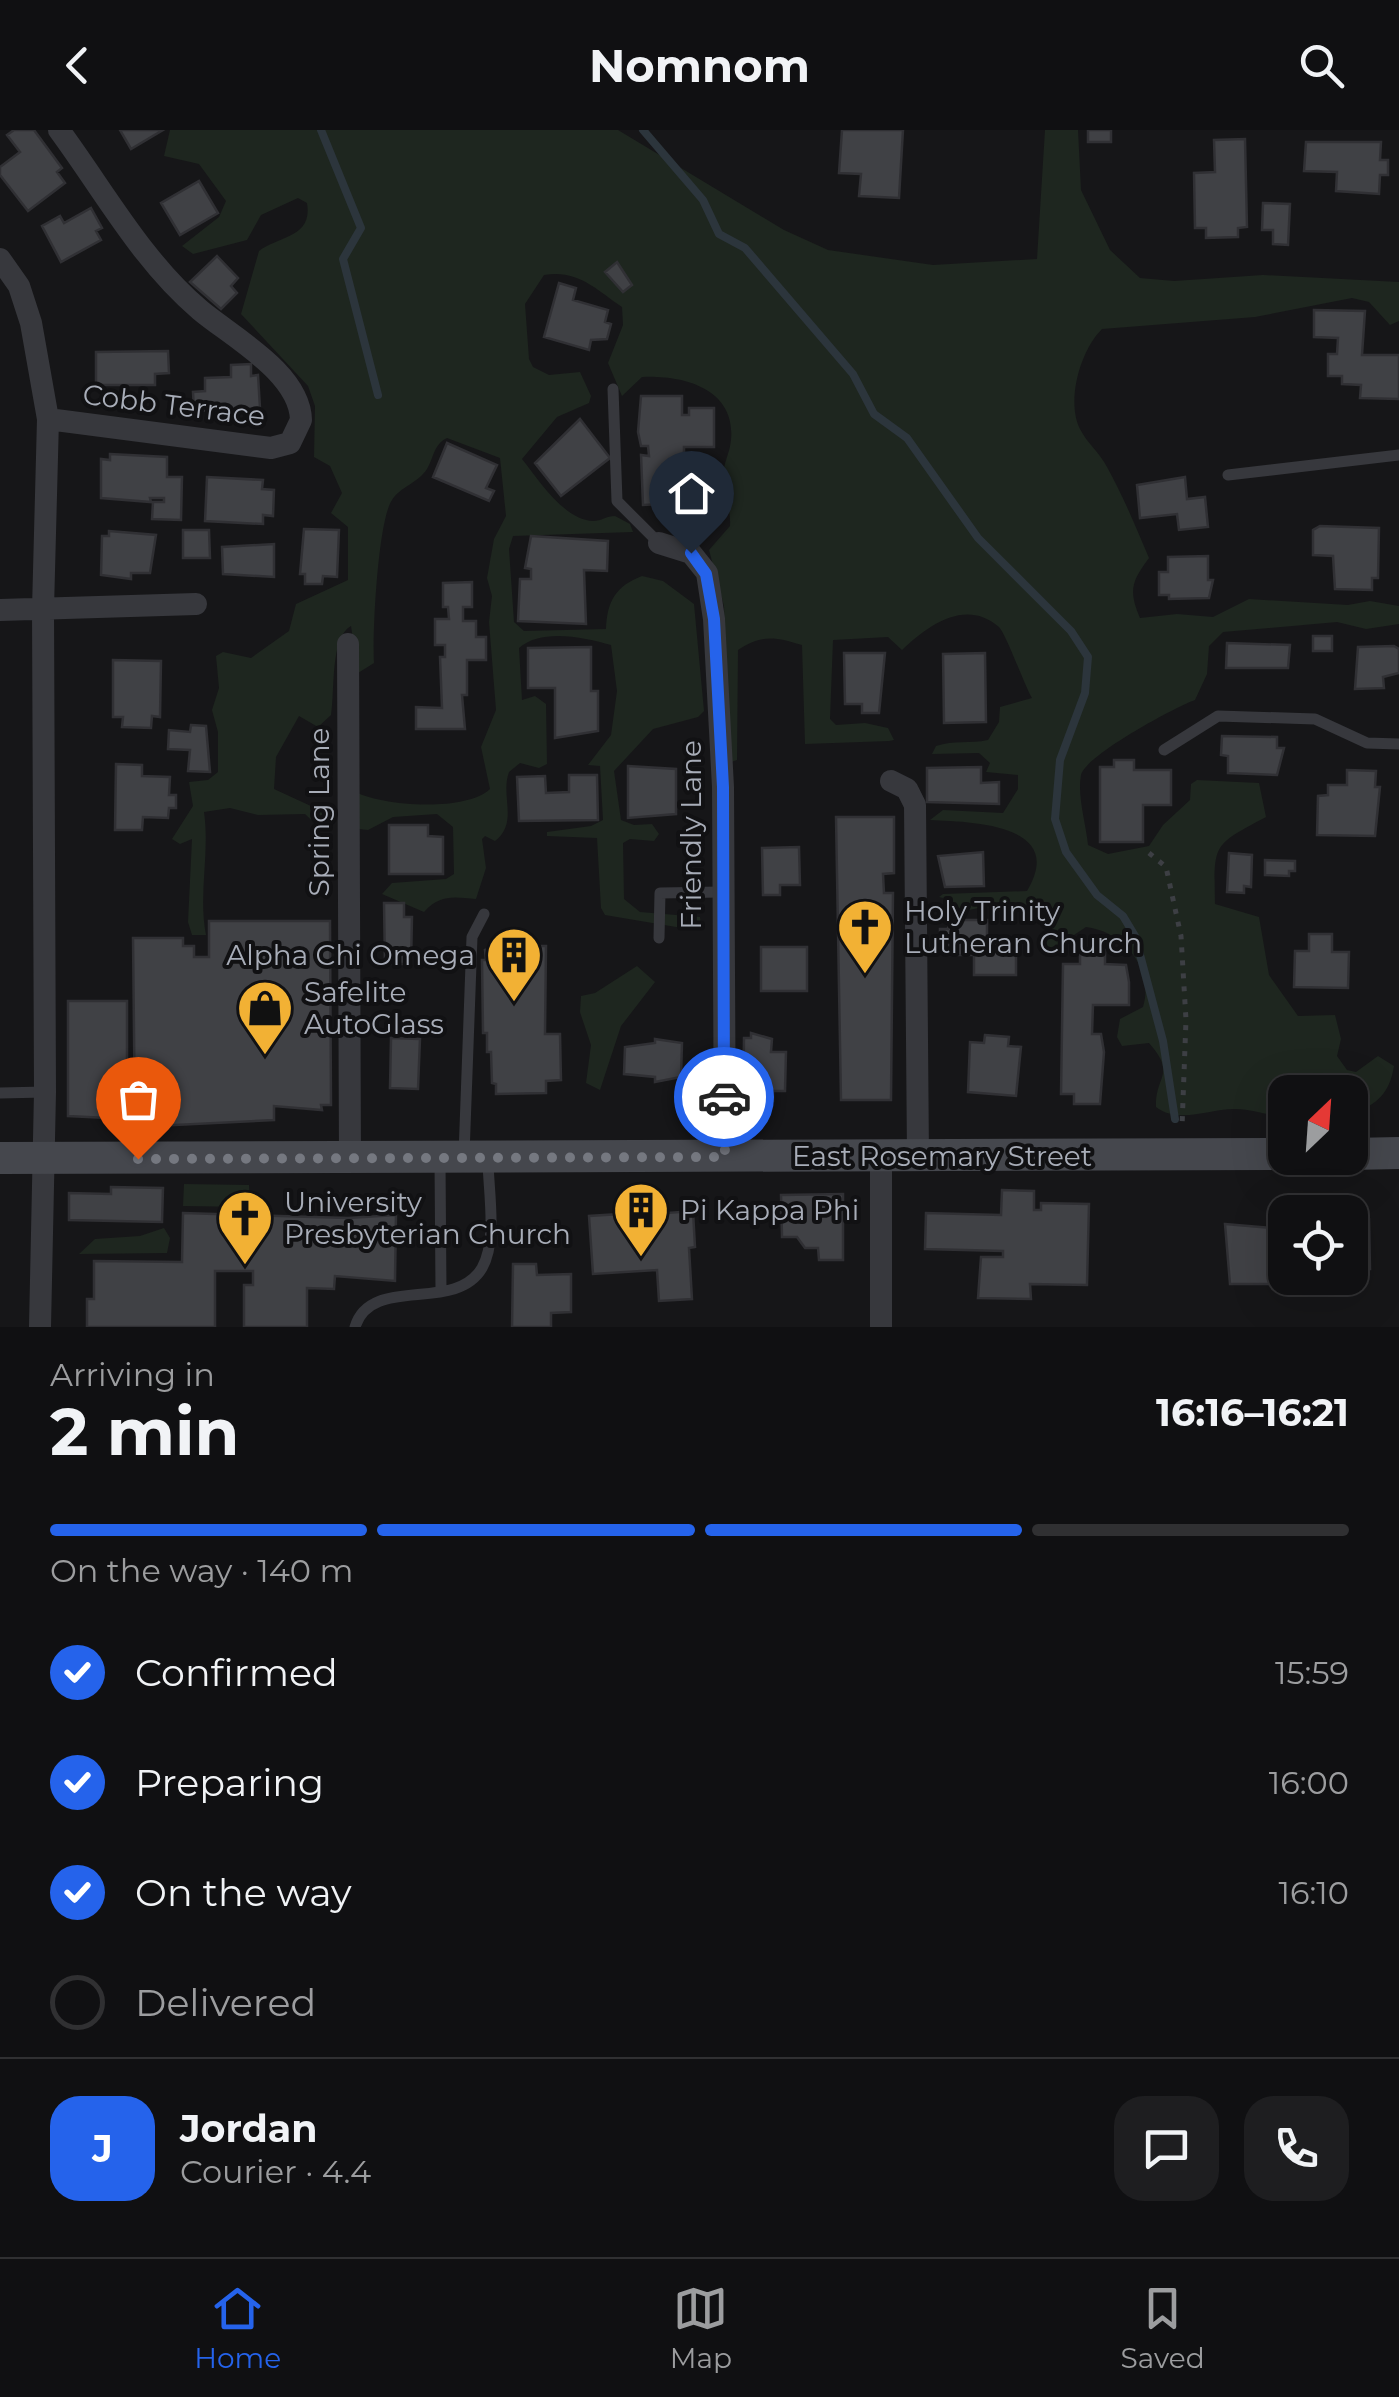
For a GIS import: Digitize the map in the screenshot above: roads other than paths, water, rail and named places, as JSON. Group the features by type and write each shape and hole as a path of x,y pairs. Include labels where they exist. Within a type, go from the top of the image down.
{"street":[{"name":"Cobb Terrace","path":"0,260 19,286 31,323 48,419 271,448 290,443 302,420 296,398 279,376 161,274 58,130"},
{"path":"40,1327 45,1092 43,609 48,419"},
{"name":"Friendly Lane","path":"660,543 691,553 712,588 723,787 725,1157"},
{"path":"0,610 196,604"},
{"name":"Spring Lane","path":"348,644 350,1160"},
{"path":"891,780 907,789 915,805 918,1158"},
{"path":"1368,1154 1399,1153"},
{"name":"East Rosemary Street","path":"0,1158 350,1160 1268,1154"},
{"path":"881,1157 881,1327"}],"lane":[{"path":"612,389 617,501 660,543"},
{"path":"1228,475 1399,455"},
{"path":"1164,750 1218,716 1315,719 1367,743 1399,744"},
{"path":"659,938 660,892 721,892"},
{"path":"441,1291 464,1159 472,937 484,914"},
{"path":"0,1094 45,1092"},
{"path":"355,1327 358,1316 376,1301 441,1291 472,1280 483,1266 488,1248 464,1159"}],"waterway":[{"path":"321,130 361,228 343,259 378,395"},
{"path":"643,130 703,200 719,234 745,248 853,374 874,414 907,438 978,538 1071,631 1088,657 1085,693 1060,760 1055,819 1066,852 1097,895 1123,916 1135,936 1163,1041 1175,1119"}],"place":[{"name":"Holy Trinity Lutheran Church","path":"865,976"},
{"name":"Alpha Chi Omega","path":"514,1004"},
{"name":"Safelite AutoGlass","path":"265,1057"},
{"name":"Pi Kappa Phi","path":"641,1259"},
{"name":"University Presbyterian Church","path":"245,1267"}]}
